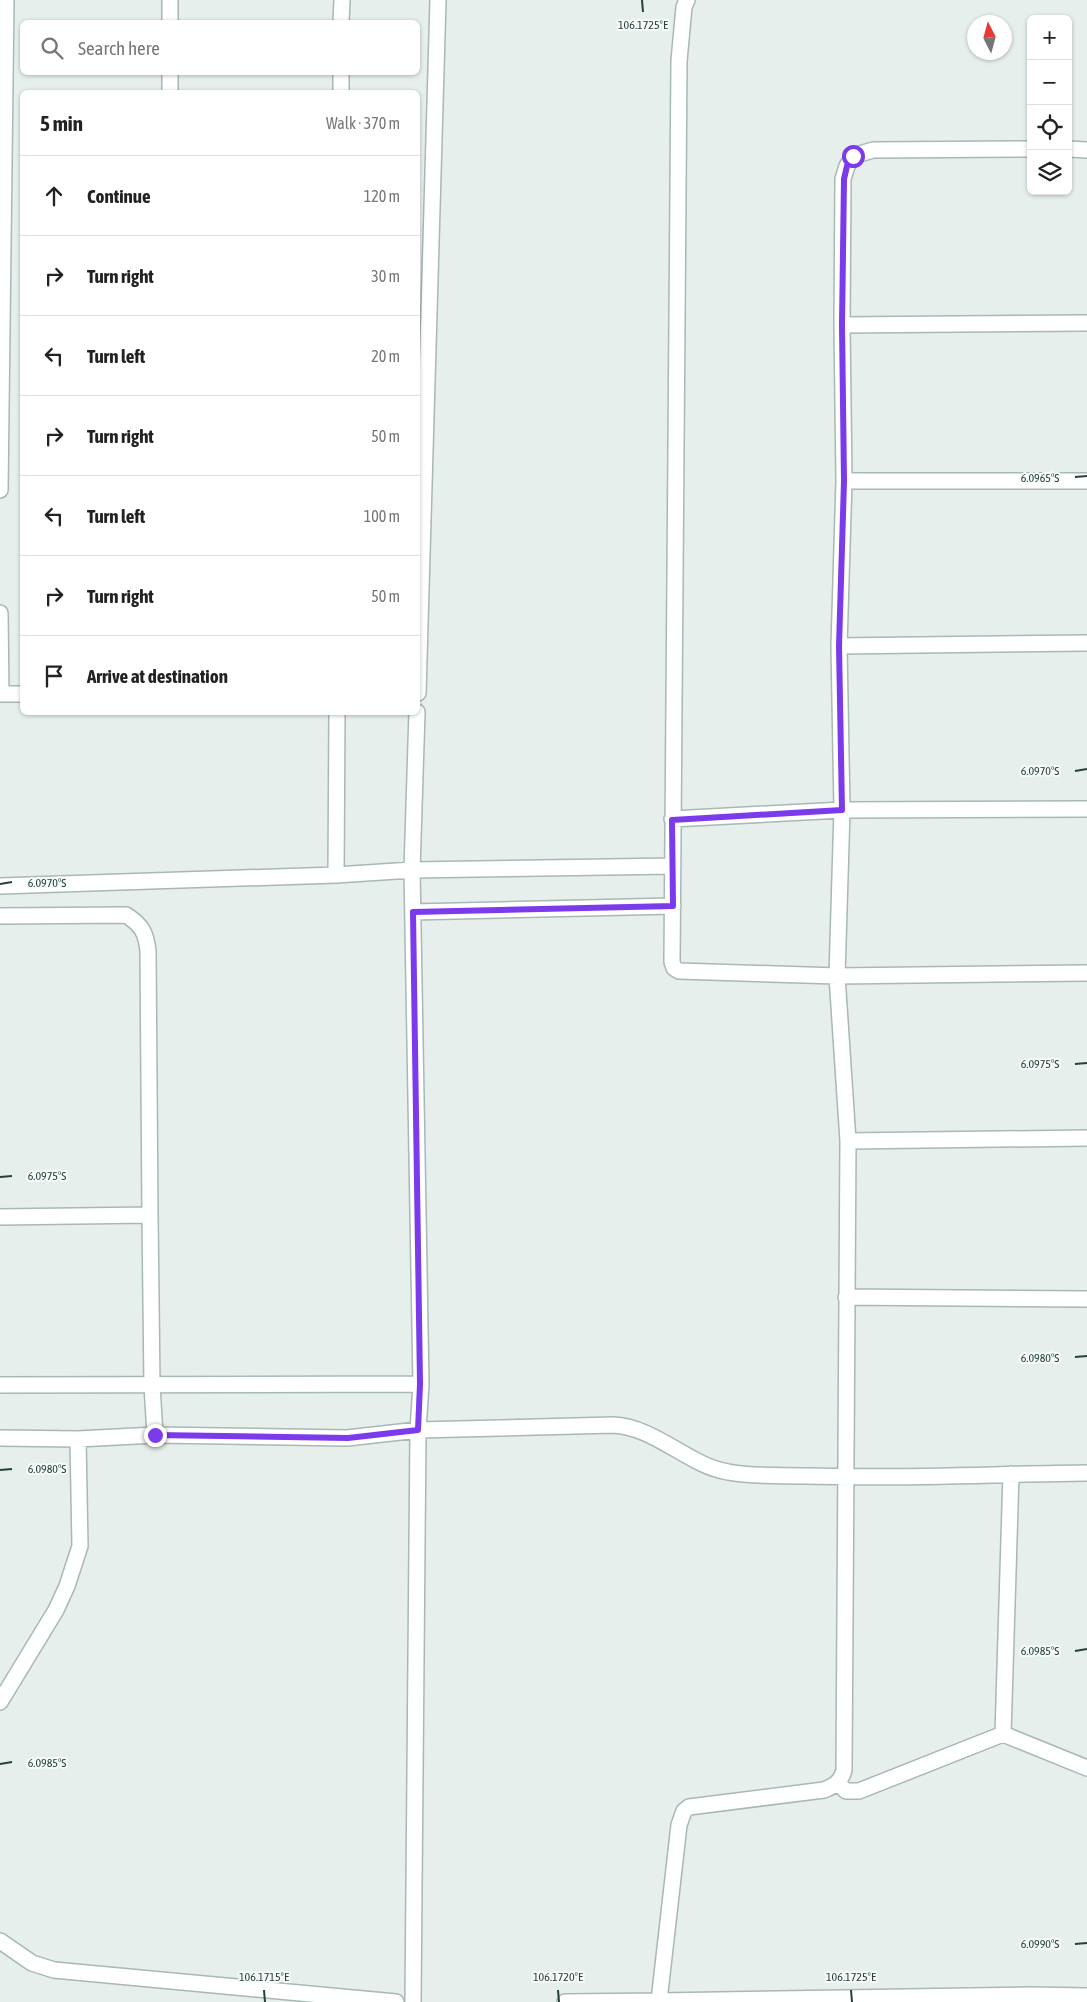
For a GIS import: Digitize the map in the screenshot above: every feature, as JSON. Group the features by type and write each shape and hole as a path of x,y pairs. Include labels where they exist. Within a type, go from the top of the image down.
{"street":[{"path":"0,490 6,0"},
{"path":"170,0 170,20"},
{"path":"342,0 342,20"},
{"path":"420,624 438,0"},
{"path":"687,0 684,7 679,62 672,820 672,962 674,968 679,971 837,976 1087,974"},
{"path":"170,75 170,90"},
{"path":"341,75 341,90"},
{"path":"659,2001 679,1825 684,1811 696,1805 824,1790 838,1783 844,1770 848,1141 837,976 842,810 839,646 844,481 842,325 844,179 847,166 853,156 873,150 1027,149"},
{"path":"1072,149 1087,150"},
{"path":"842,325 1087,324"},
{"path":"844,481 1087,481"},
{"path":"0,613 0,694 20,694"},
{"path":"839,646 1087,643"},
{"path":"336,875 337,715"},
{"path":"413,2002 420,1384 412,870 417,715"},
{"path":"672,820 842,810 1087,809"},
{"path":"0,886 336,875 412,870 673,866"},
{"path":"413,912 673,906"},
{"path":"0,916 126,915 135,920 146,935 148,961 152,1386 155,1435"},
{"path":"848,1141 1087,1138"},
{"path":"0,1217 150,1215"},
{"path":"846,1297 1087,1299"},
{"path":"0,1385 420,1384"},
{"path":"0,1438 78,1439 155,1435 348,1438 418,1430 624,1426 645,1434 709,1467 728,1472 845,1477 1087,1473"},
{"path":"0,1702 56,1610 67,1586 80,1546 78,1439"},
{"path":"1003,1734 1011,1474"},
{"path":"838,1783 846,1791 859,1791 1003,1734 1087,1768"},
{"path":"0,1940 32,1963 54,1970 396,2002"},
{"path":"565,2002 1030,1995 1087,1996"}],"route":[{"path":"155,1435 348,1438 418,1430 420,1384 413,912 673,906 672,820 842,810 839,646 844,481 842,325 844,179 847,166 853,156"}]}
